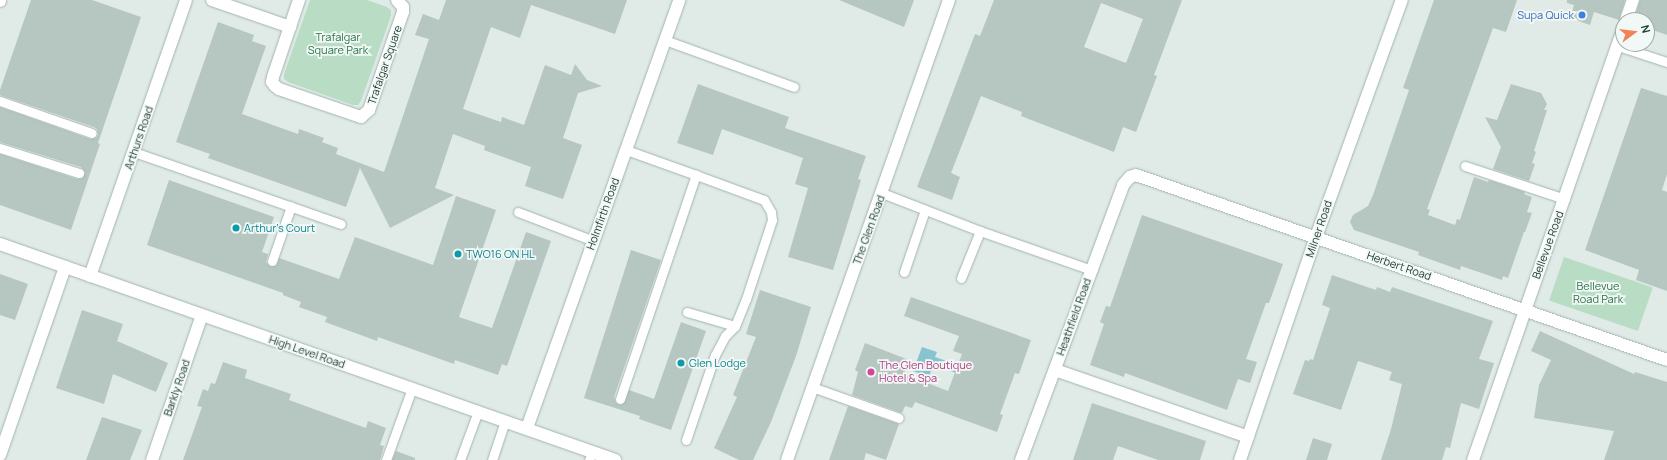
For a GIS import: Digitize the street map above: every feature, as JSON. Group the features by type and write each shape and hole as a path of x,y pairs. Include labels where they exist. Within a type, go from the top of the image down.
{"street":[{"name":"Arthurs Road","path":"90,276 186,0"},
{"path":"212,0 290,27"},
{"name":"Trafalgar Square","path":"299,0 272,82 279,89 362,117 369,110 403,12 403,7 397,0"},
{"name":"Holmfirth Road","path":"527,428 679,0"},
{"name":"The Glen Road","path":"787,460 949,0"},
{"name":"Milner Road","path":"1240,460 1316,237 1402,0"},
{"path":"1629,12 1633,0"},
{"name":"Bellevue Road","path":"1473,460 1524,310 1565,199 1616,52"},
{"name":"Herbert Road","path":"1130,176 1142,176 1667,360"},
{"name":"Heathfield Road","path":"1022,460 1123,185 1130,176"},
{"name":"High Level Road","path":"0,244 202,316 527,428 590,456 615,460"},
{"path":"0,455 65,267"},
{"name":"Barkly Road","path":"152,460 202,316"},
{"path":"1055,370 1248,437"}],"lane":[{"path":"665,40 794,87"},
{"path":"1636,52 1667,62"},
{"path":"0,101 92,133"},
{"path":"0,148 79,173"},
{"path":"626,150 753,195 764,200 771,212 772,220 746,299 734,326 725,336 715,356 686,440"},
{"path":"134,152 341,224"},
{"path":"1465,166 1565,199"},
{"path":"620,399 696,175"},
{"path":"882,193 980,231 1092,270"},
{"path":"272,261 290,206"},
{"path":"904,272 925,210"},
{"path":"518,212 594,241"},
{"path":"961,278 980,231"},
{"path":"687,312 734,326"},
{"path":"812,387 899,418"},
{"path":"386,460 412,388"},
{"path":"460,460 478,411"},
{"path":"492,460 506,421"}],"green space":[{"name":"Trafalgar Square Park","path":"310,0 367,0 387,7 391,10 391,16 361,101 358,105 353,105 288,82 284,79 284,74"},
{"name":"Bellevue Road Park","path":"1564,257 1653,288 1638,331 1549,300"}],"water":[{"path":"922,347 937,352 935,357 964,367 962,375 933,365 929,377 913,371"}],"building":[{"path":"31,0 92,0 141,17 98,143 100,144 71,230 0,205 0,154 77,179 83,178 85,172 81,167 0,142 0,107 90,139 96,138 98,135 97,129 94,127 0,95 0,90"},
{"path":"446,0 627,0 615,34 531,5 520,38 491,27 463,109 501,122 502,117 524,125 545,65 571,75 575,64 587,80 602,86 578,93 563,138 582,145 563,199 525,186 531,167 484,150 485,146 453,134 435,188 454,195 390,228 360,168 346,207 208,158 210,154 176,142 218,22 254,35 252,41 266,46 242,114 298,134 299,129 324,138 322,142 338,148 336,154 384,172 429,39 415,35 423,14 439,20"},
{"path":"839,0 914,0 904,27"},
{"path":"994,0 1182,0 1154,75 1157,76 1136,132 1123,127 1114,152 1021,116 1022,112 981,96 951,173 960,177 952,200 917,187 975,34 980,36","holes":["1101,3 1143,19 1126,63 1084,47"]},
{"path":"1434,0 1517,0 1506,32 1493,28 1427,209 1430,210 1428,215 1455,225 1457,219 1460,220 1474,177 1488,182 1489,180 1525,192 1524,194 1532,197 1527,212 1532,213 1508,278 1503,276 1502,280 1461,266 1460,270 1418,255 1419,252 1354,230 1350,222 1353,215 1368,206 1373,195 1409,90 1403,88"},
{"name":"Supa Quick","path":"1567,0 1625,0 1621,12 1615,12 1615,19 1594,12 1590,25 1570,18 1574,5 1567,3"},
{"path":"1640,0 1667,0 1667,35 1655,31 1655,12 1636,12"},
{"path":"698,84 789,117 785,128 866,156 858,179 861,180 833,270 788,257 808,188 795,184 803,158 722,129 713,155 677,143"},
{"path":"1511,84 1541,93 1547,104 1544,110 1547,110 1534,151 1536,152 1532,163 1535,164 1529,181 1493,169 1501,147 1485,117 1497,120"},
{"path":"1641,88 1667,96 1667,174 1662,190 1667,192 1667,291 1636,280 1639,270 1585,250"},
{"path":"169,180 274,217 262,252 268,254 266,262 270,266 276,266 279,258 339,279 355,237 433,265 456,196 496,210 459,317 492,328 526,232 551,241 507,366 502,364 498,375 455,360 454,364 378,337 377,341 325,322 327,317 299,307 301,302 283,295 283,293 147,245"},
{"path":"1142,215 1283,264 1269,303 1266,303 1246,359 1257,362 1250,383 1238,379 1227,410 1125,373 1124,377 1090,365 1104,324 1100,322 1106,306 1110,307"},
{"path":"631,250 661,260 614,397 616,403 621,405 624,403 629,390 654,399 681,322 706,331 671,430 639,419 640,416 584,398"},
{"path":"0,274 28,284 15,320 0,315"},
{"path":"1332,275 1376,290 1377,287 1390,292 1392,287 1493,321 1479,359 1494,363 1479,409 1461,403 1450,448 1446,447 1442,460 1381,460 1391,429 1402,384 1389,380 1392,372 1358,361 1341,410 1293,394 1305,360 1313,360 1330,308 1322,305"},
{"path":"760,290 811,307 796,356 771,422 753,460 739,460 714,448 737,397 733,395 756,337 746,334"},
{"path":"911,297 1031,340 1019,374 1015,373 1000,414 1003,415 997,432 915,402 912,408 905,406 902,413 852,395 858,372 855,370 865,343 909,360 904,374 948,391 962,354 953,351 959,336 904,316"},
{"path":"82,310 123,324 117,341 168,363 156,392 113,374 104,404 56,388"},
{"path":"1540,331 1634,374 1635,372 1667,382 1667,460 1604,460 1614,431 1534,418 1539,385 1551,360 1531,351"},
{"path":"223,362 247,370 245,378 291,394 289,400 366,428 368,421 386,428 380,445 384,446 380,460 183,460 202,407 197,406 203,389 208,391 211,383 215,384"},
{"path":"1092,403 1206,441 1200,460 1158,460 1118,446 1113,460 1073,460"},
{"path":"848,406 899,424 886,460 866,453 864,460 829,460"},
{"path":"102,417 142,430 130,460 86,460"},
{"path":"1313,438 1332,444 1327,460 1306,460"},
{"path":"396,451 415,458 415,460 392,460"}],"place":[{"name":"Supa Quick","path":"1582,15"},
{"name":"Arthur's Court","path":"236,228"},
{"name":"TWO16 ON HL","path":"458,254"},
{"name":"Glen Lodge","path":"681,363"},
{"name":"The Glen Boutique Hotel & Spa","path":"871,372"}]}
